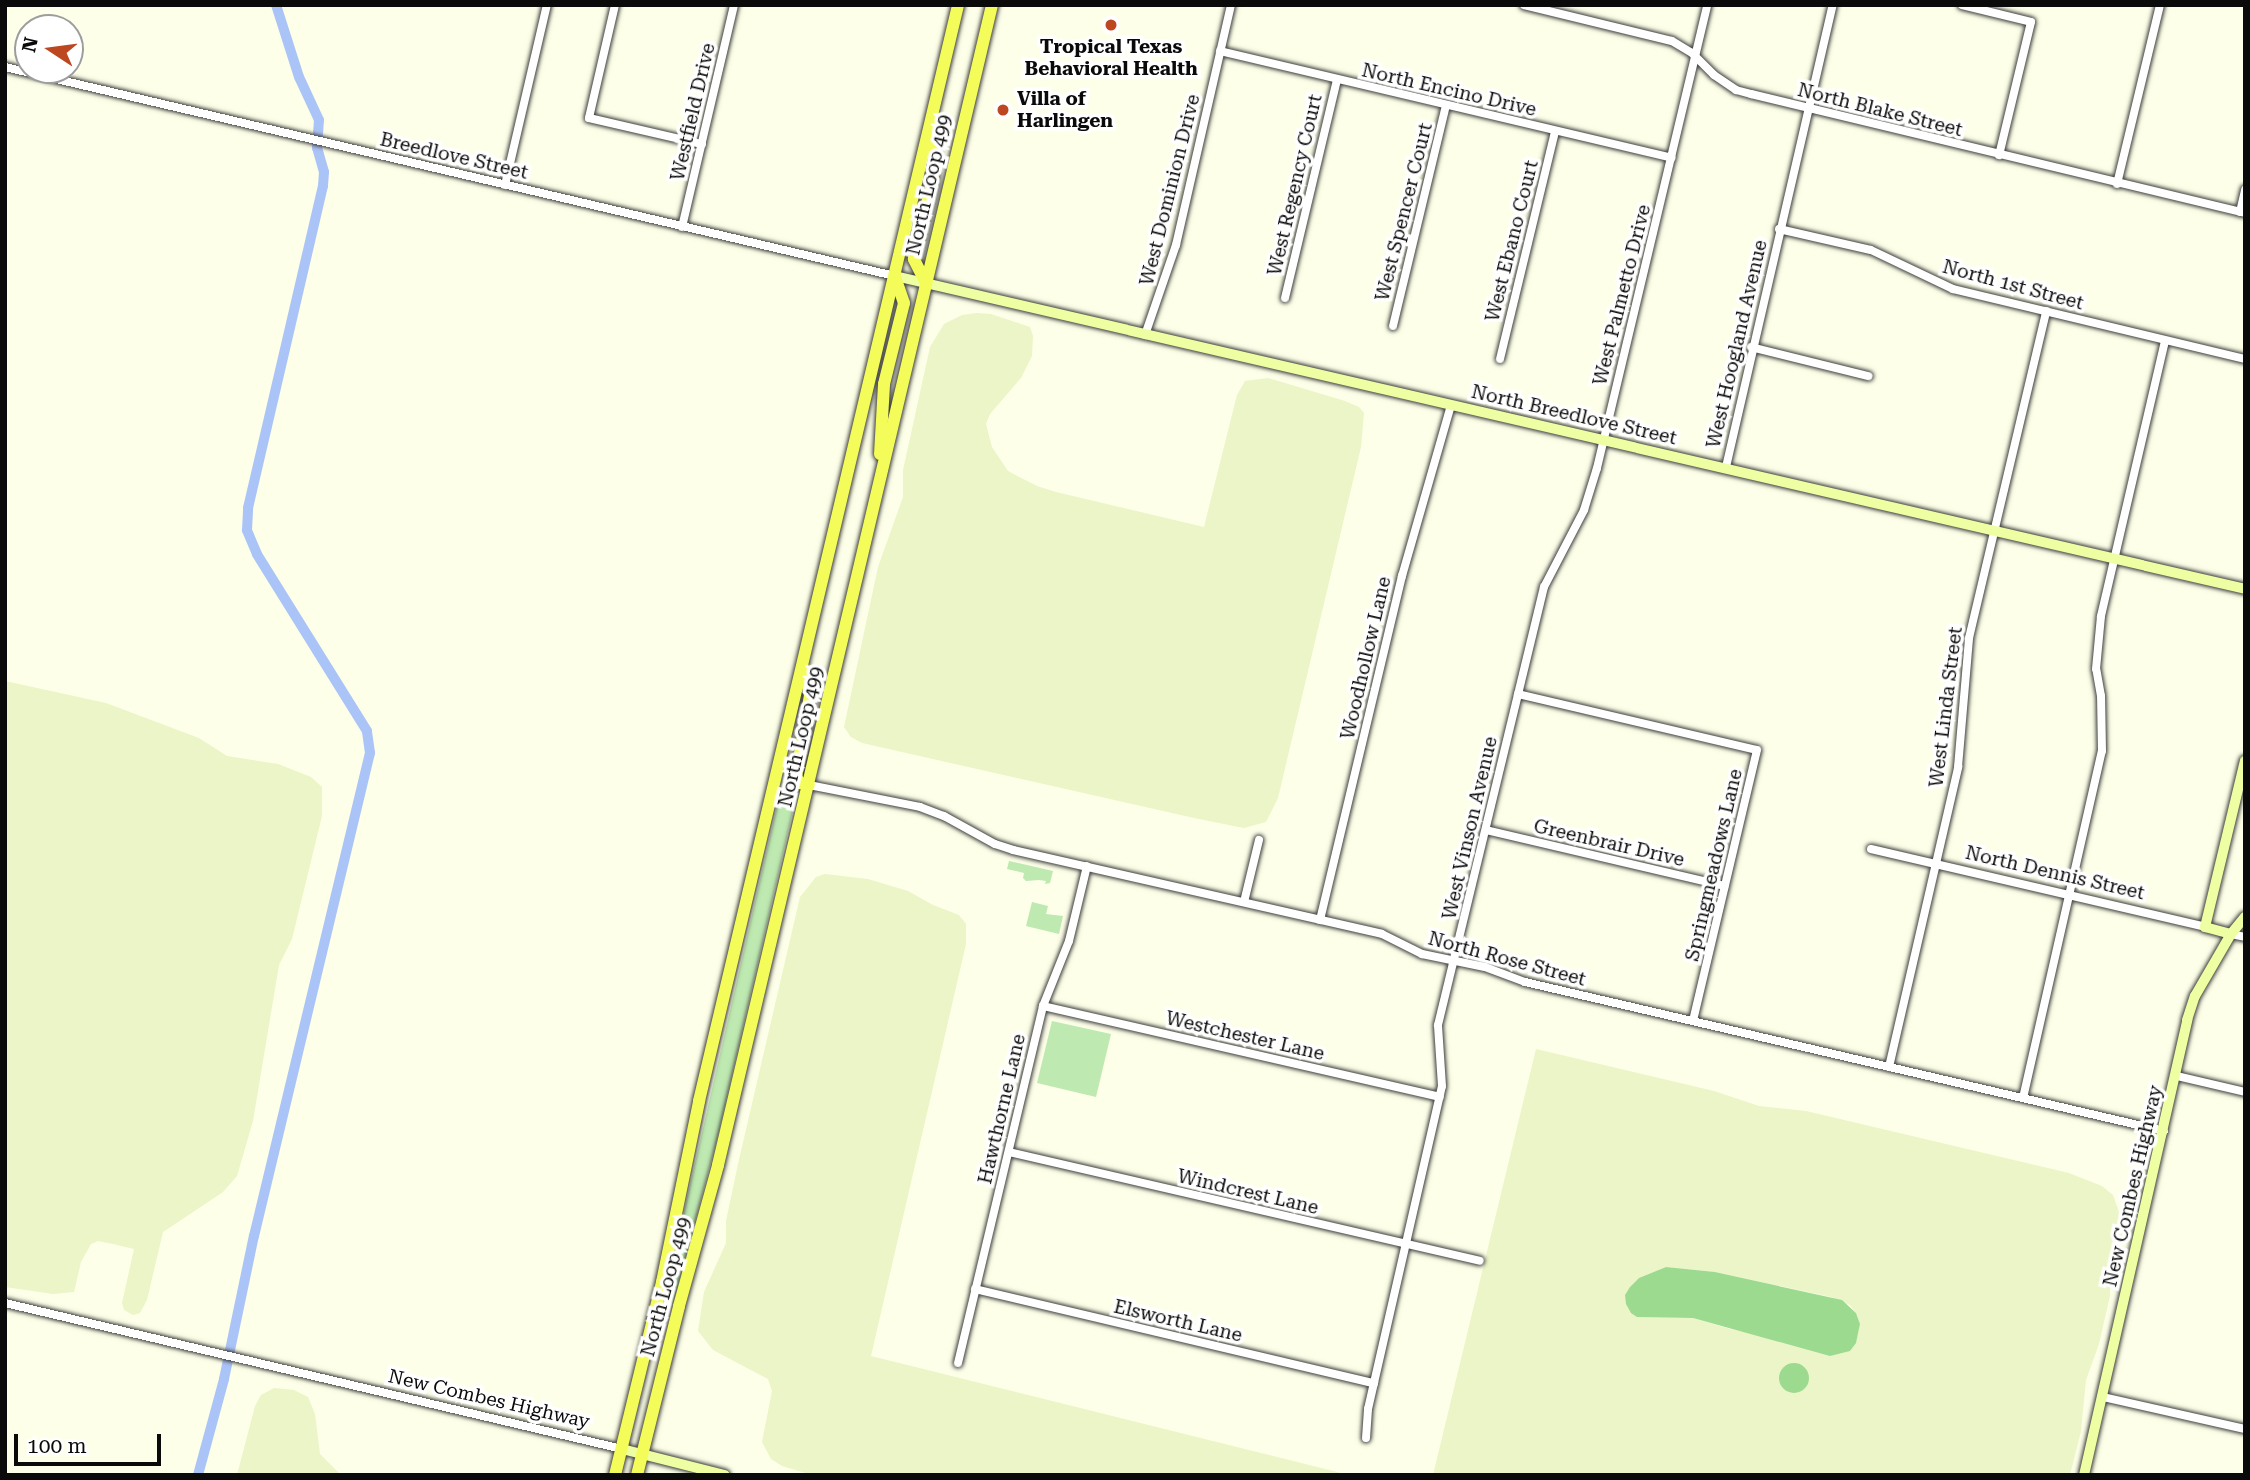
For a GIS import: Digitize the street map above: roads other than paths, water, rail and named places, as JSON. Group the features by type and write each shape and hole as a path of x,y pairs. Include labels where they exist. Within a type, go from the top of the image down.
{"main road":[{"name":"North Loop 499","path":"615,1475 662,1282 699,1101 958,5"},
{"name":"North Loop 499","path":"637,1475 718,1165 992,5"},
{"path":"926,284 914,259 932,183 939,89"},
{"path":"880,479 884,384 904,303 895,276"},
{"path":"803,667 810,695 796,777 800,783 809,785"}],"street":[{"path":"505,185 547,5"},
{"path":"615,5 589,118 702,144"},
{"name":"Westfield Drive","path":"682,227 734,5"},
{"name":"West Dominion Drive","path":"1145,335 1176,245 1231,5"},
{"name":"North Blake Street","path":"1524,5 1672,41 1736,90 2242,213"},
{"name":"West Palmetto Drive","path":"1603,439 1707,5"},
{"name":"West Hoogland Avenue","path":"1726,467 1751,347 1833,5"},
{"path":"1962,5 2031,22 1999,155"},
{"path":"2117,184 2160,5"},
{"name":"North Encino Drive","path":"1220,51 1671,158"},
{"name":"Breedlove Street","path":"5,67 895,276"},
{"name":"West Regency Court","path":"1285,298 1337,80"},
{"name":"West Spencer Court","path":"1393,326 1446,105"},
{"name":"West Ebano Court","path":"1500,359 1555,132"},
{"path":"2242,213 2245,190"},
{"name":"North 1st Street","path":"1779,229 1871,250 1953,289 2245,359"},
{"name":"North Breedlove Street","path":"895,276 1994,528 2245,589"},
{"name":"West Linda Street","path":"1889,1067 1961,747 1965,658 2046,311"},
{"path":"2023,1098 2067,894 2102,751 2096,656 2101,616 2165,341"},
{"path":"1751,347 1868,376"},
{"name":"Woodhollow Lane","path":"1320,920 1405,565 1451,405"},
{"name":"West Vinson Avenue","path":"1366,1438 1365,1424 1442,1086 1438,1024 1544,587 1588,500 1603,439"},
{"name":"Springmeadows Lane","path":"1518,694 1757,750 1693,1021"},
{"path":"2205,927 2245,761"},
{"name":"North Rose Street","path":"809,785 920,807 944,816 995,845 1382,934 1422,954 1455,959 1525,982 2164,1131"},
{"name":"Greenbrair Drive","path":"1486,830 1725,886"},
{"path":"1244,902 1259,840"},
{"name":"North Dennis Street","path":"1871,849 2231,934"},
{"name":"Hawthorne Lane","path":"958,1363 1043,1006 1069,942 1087,866"},
{"name":"New Combes Highway","path":"2084,1475 2177,1076 2187,1020 2196,996 2231,934 2245,917"},
{"path":"2231,934 2245,937"},
{"name":"Westchester Lane","path":"1043,1006 1440,1097"},
{"path":"2177,1076 2245,1092"},
{"name":"Windcrest Lane","path":"1009,1152 1480,1261"},
{"name":"Elsworth Lane","path":"975,1289 1374,1383"},
{"name":"New Combes Highway","path":"5,1303 725,1475"},
{"path":"2103,1397 2245,1429"}],"waterway":[{"path":"198,1475 224,1379 254,1236 370,753 367,731 257,554 247,530 248,508 323,186 324,172 317,148 319,120 299,77 276,5"}],"place":[{"name":"Tropical Texas Behavioral Health","path":"1111,25"},
{"name":"Villa of Harlingen","path":"1003,110"}]}
